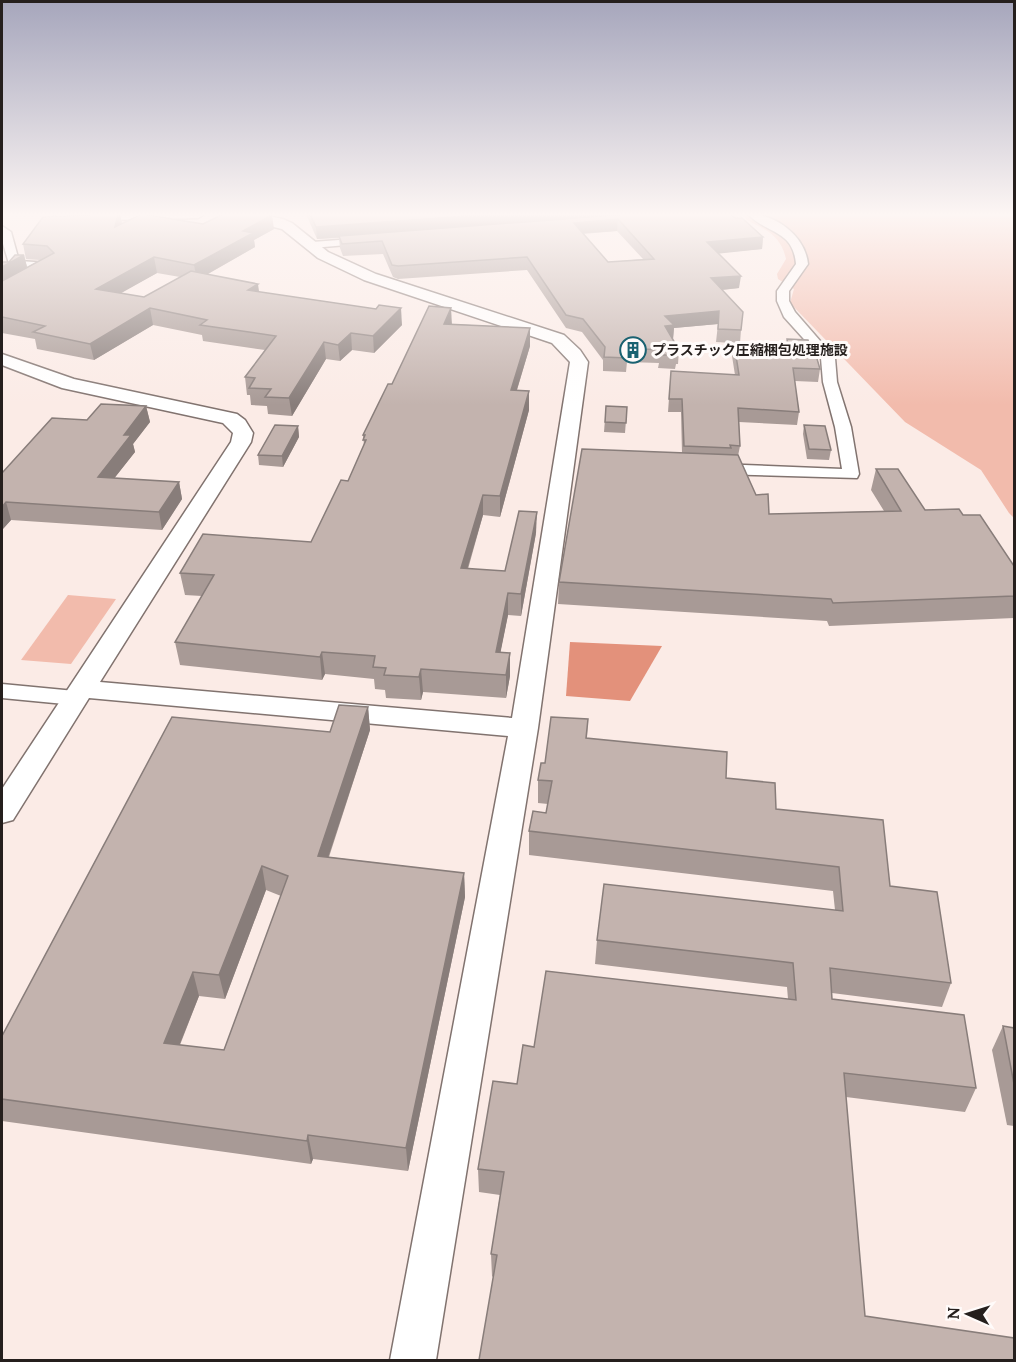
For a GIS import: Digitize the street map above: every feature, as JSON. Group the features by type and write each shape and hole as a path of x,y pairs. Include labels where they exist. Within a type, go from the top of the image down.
{"street":[{"path":"2,292 30,278"},
{"path":"372,278 543,334 566,345 579,362 570,462 414,1360"},
{"path":"706,468 851,474 843,427 830,382 828,358 789,314 783,301 783,291 792,278"},
{"path":"2,359 69,384 230,418 238,424 243,433 241,442 2,812"},
{"path":"2,691 78,693 524,728"}],"shaded area":[{"path":"1014,278 1014,518 981,470 905,422 790,303 794,289 778,279"},
{"path":"68,595 116,599 71,664 21,660"},
{"path":"570,642 662,646 630,701 566,696"}],"building":[{"path":"8,278 117,278 96,289 144,297 179,278 225,278 258,284 248,290 376,309 379,305 401,308 373,336 351,333 338,345 324,342 289,398 265,397 271,389 249,388 255,378 245,377 276,336 200,325 207,320 150,308 90,344 33,332 45,326 2,317 2,281"},
{"path":"541,278 718,278 711,278 743,312 741,330 718,329 719,311 665,316 674,325 665,326 679,350 676,350 677,355 659,355 660,350 628,348 627,358 604,357 605,347 583,319 566,315"},
{"path":"429,306 451,308 444,324 530,328 511,390 529,391 500,496 483,495 461,568 505,571 519,511 537,512 521,594 508,593 496,652 510,653 506,675 421,669 419,677 384,675 386,668 373,667 375,656 322,652 320,657 175,642 214,575 180,573 203,534 311,542 341,480 348,481 366,440 363,440 365,435 363,435 388,384 392,384"},
{"path":"787,339 808,340 809,345 813,345 820,369 793,368 799,412 738,408 740,446 730,445 731,448 684,446 682,399 669,399 671,371 739,375 734,343 788,345"},
{"path":"101,404 146,406 124,435 131,435 98,477 179,482 159,512 6,502 2,507 2,473 52,418 87,420"},
{"path":"606,406 627,407 626,423 605,422"},
{"path":"275,425 298,426 282,456 258,455"},
{"path":"804,425 825,426 831,450 809,449"},
{"path":"582,449 738,455 756,495 768,494 769,514 901,511 876,469 898,469 925,510 959,509 963,515 980,515 1014,566 1014,596 833,603 831,599 559,582"},
{"path":"339,705 368,707 318,856 464,873 406,1148 308,1135 307,1141 2,1099 2,1036 172,717 330,732","holes":["262,866 288,876 224,1050 164,1043 193,972 219,975"]},
{"path":"551,717 588,719 586,738 727,752 726,778 775,783 776,809 883,820 890,886 937,892 951,983 830,968 832,999 964,1015 976,1088 844,1073 865,1316 1014,1338 1014,1360 479,1360 497,1255 491,1254 504,1172 478,1169 493,1081 517,1084 523,1045 534,1047 546,971 796,1000 793,963 597,940 604,884 843,911 839,867 529,831 533,811 546,813 552,781 538,780 541,763 545,763"},
{"path":"1003,1026 1014,1028 1014,1084"}],"place":[{"name":"プラスチック圧縮梱包処理施設","path":"633,350"}]}
